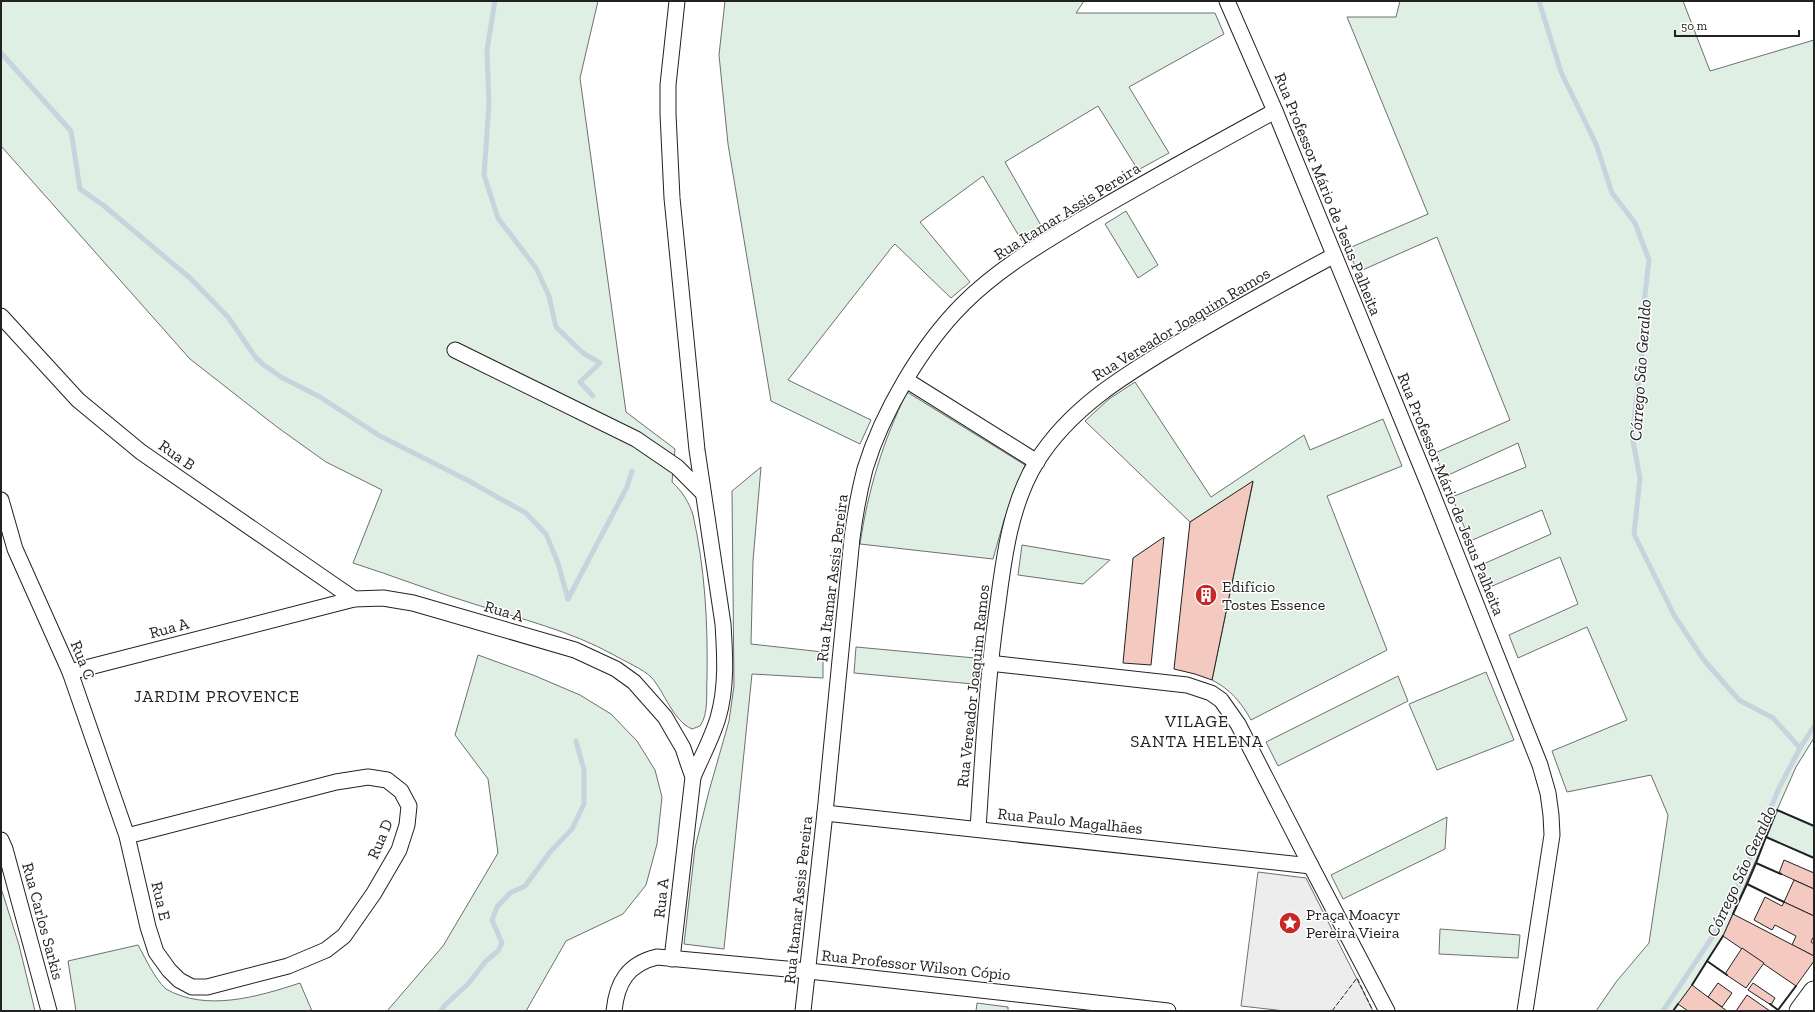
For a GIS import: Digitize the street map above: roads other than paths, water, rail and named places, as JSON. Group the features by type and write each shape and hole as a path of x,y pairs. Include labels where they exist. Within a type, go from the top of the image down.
{"main road":[{"path":"1800,1011 1814,992"}],"street":[{"path":"677,1 668,84 669,147 674,221 697,450 723,624 725,669 722,702 718,719 693,777"},
{"name":"Rua Professor Mário de Jesus Palheita","path":"1229,4 1275,111 1333,256 1430,488 1534,751 1548,793 1552,814 1550,853 1525,1011"},
{"name":"Rua Itamar Assis Pereira","path":"803,1011 809,971 826,812 847,574 858,500 875,441 889,410 906,380 942,328 963,304 990,281 1027,253 1125,194 1275,111"},
{"name":"Rua Vereador Joaquim Ramos","path":"978,828 989,663 1006,548 1021,498 1037,462 1067,423 1084,407 1121,378 1231,310 1333,256"},
{"name":"Rua B","path":"1,316 78,400 141,452 354,599"},
{"path":"455,350 636,439 677,467 703,493"},
{"path":"906,380 1037,462"},
{"name":"Rua C","path":"1,500 15,549 70,672 127,836"},
{"name":"Rua A","path":"70,672 354,599 383,598 413,603 575,650 616,669 634,682 665,717 683,748 693,777 672,959"},
{"path":"989,663 1187,685 1211,693 1221,700 1238,724 1387,1011"},
{"name":"Rua D","path":"127,836 336,782 368,777 387,780 401,790 409,806 407,825 399,850 374,892 344,936 326,950 288,966 207,987 192,987 179,980 169,970"},
{"name":"Rua Paulo Magalhães","path":"826,812 1311,866"},
{"name":"Rua E","path":"127,836 148,927 156,952 169,970"},
{"name":"Rua Carlos Sarkis","path":"1,840 7,856 49,1011"},
{"name":"Rua Professor Wilson Cópio","path":"614,1011 618,989 629,972 638,964 658,957 809,971 1168,1011"}],"waterway":[{"path":"495,1 487,50 489,104 484,175 498,218 536,268 549,296 556,327 583,353 600,363 580,382 593,396"},
{"name":"Córrego São Geraldo","path":"1539,1 1561,72 1596,144 1612,193 1635,223 1649,260 1645,294 1642,354 1632,436 1640,478 1634,534 1674,615 1703,659 1739,700 1773,718 1800,748"},
{"path":"1,53 71,131 80,189 103,205 190,278 228,317 256,358 264,365 281,377 320,397 380,436 469,481 526,513 546,534 558,563 568,599"},
{"path":"568,599 627,487 632,471"},
{"name":"Córrego São Geraldo","path":"1663,1011 1715,933 1736,891 1779,788 1800,748 1814,726"},
{"path":"441,1011 444,1006 468,984 486,961 498,951 502,943 492,920 497,907 510,893 525,886 551,851 572,829 584,804 584,770 576,741"}],"place":[{"name":"Edifício Tostes Essence","path":"1206,595"},
{"name":"Praça Moacyr Pereira Vieira","path":"1290,923"}],"district":[{"name":"JARDIM PROVENCE","path":"217,696"},
{"name":"VILAGE SANTA HELENA","path":"1197,731"}]}
